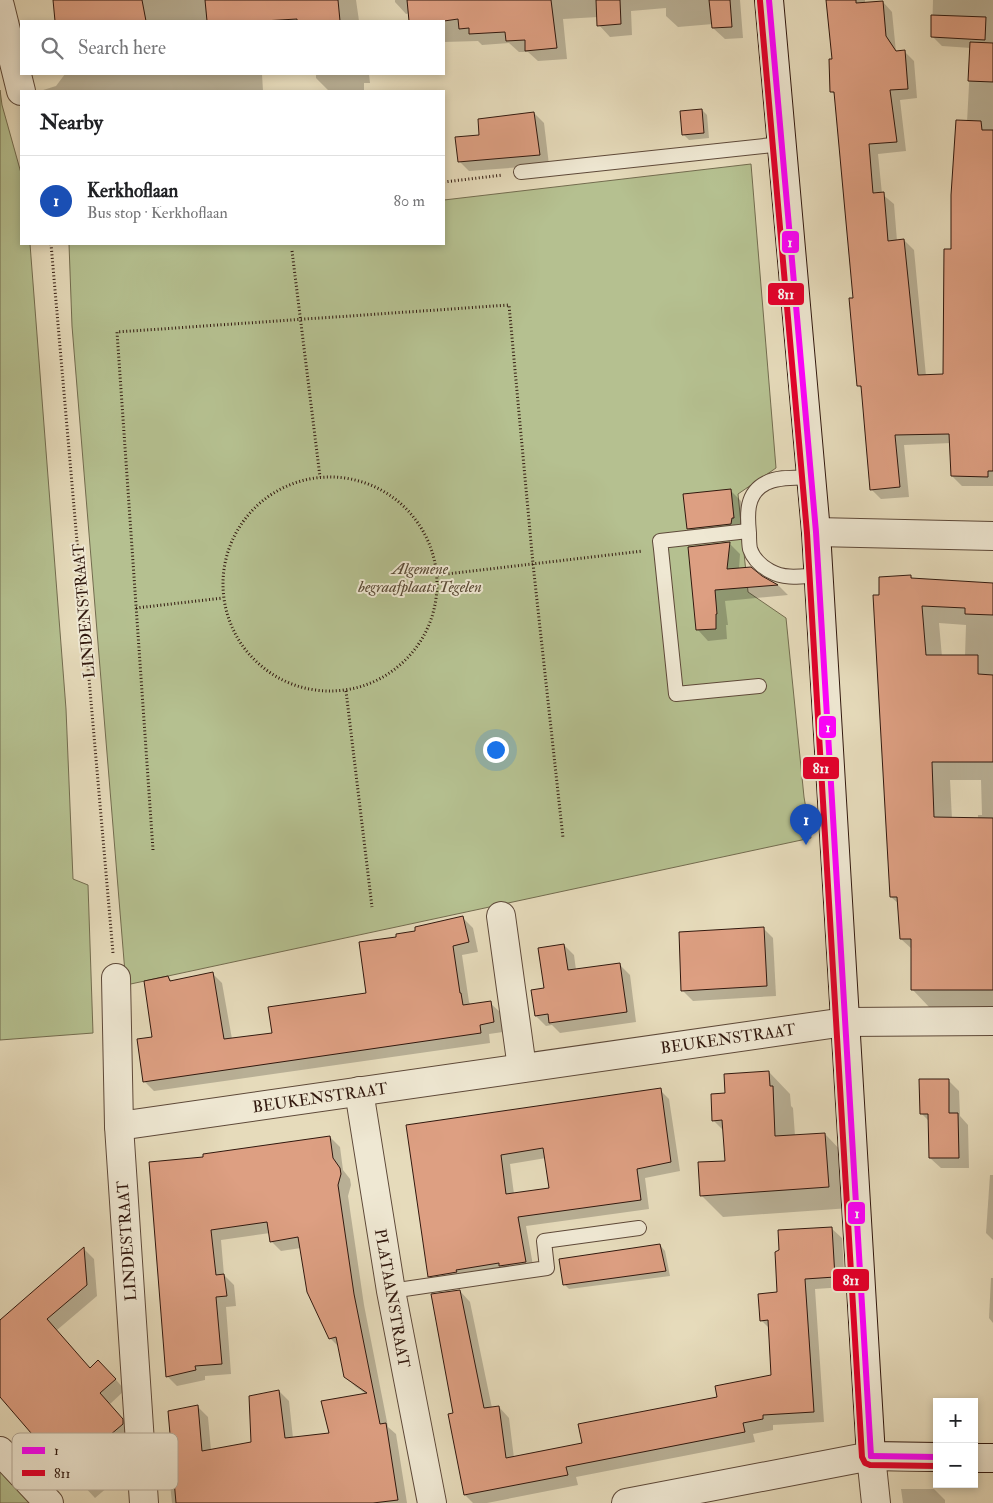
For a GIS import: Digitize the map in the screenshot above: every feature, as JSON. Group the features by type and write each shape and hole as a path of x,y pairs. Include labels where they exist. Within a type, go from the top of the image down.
{"street":[{"path":"769,0 819,574 871,1456 876,1503"},
{"path":"0,6 21,90"},
{"path":"816,532 993,536"},
{"path":"501,916 522,1068"},
{"name":"LINDESTRAAT","path":"116,978 119,1126 139,1433"},
{"name":"BEUKENSTRAAT","path":"119,1126 845,1022 993,1021"},
{"name":"PLATAANSTRAAT","path":"359,1091 391,1292 432,1503"},
{"path":"0,1452 12,1464"},
{"path":"626,1503 871,1456 933,1457"},
{"path":"978,1458 993,1458"},
{"path":"37,1490 49,1503"},
{"name":"LINDESTRAAT","path":"143,1490 144,1503"}],"lane":[{"path":"521,172 782,144"},
{"path":"812,477 774,480 758,488 752,495 747,509 748,531 750,549 756,560 772,572 791,577 819,574"},
{"path":"748,531 660,541 676,694 759,686"},
{"path":"391,1292 547,1268 544,1241 639,1228"}],"path":[{"path":"445,182 521,172"},
{"name":"LINDENSTRAAT","path":"51,245 116,978"},
{"path":"292,251 320,477"},
{"path":"153,850 117,332 509,305 533,564 563,838"},
{"path":"320,477 354,479 385,491 412,513 429,541 438,575 436,607 424,637 404,663 377,682 346,691 312,691 279,680 252,659 233,631 223,598 224,564 236,531 258,504 287,486 320,477"},
{"path":"438,575 661,549"},
{"path":"136,608 223,598"},
{"path":"346,691 372,907"}],"green space":[{"path":"0,90 2,105 20,169 20,245 30,245 66,709 73,879 88,885 93,1033 0,1040"},
{"name":"Algemene begraafplaats Tegelen","path":"751,164 776,468 738,494 748,592 786,618 804,797 811,838 126,985 72,326 69,245 445,245 445,200"},
{"path":"0,1472 12,1484 12,1490 17,1490 30,1503 0,1503"}],"building":[{"path":"53,0 142,0 146,20 55,20"},
{"path":"205,0 338,0 340,20 297,19 207,20"},
{"path":"407,0 551,0 557,48 525,51 525,40 506,41 505,32 469,34 469,28 459,29 458,19 445,21 409,20"},
{"path":"596,0 620,0 621,24 597,26"},
{"path":"709,0 730,0 732,27 712,28"},
{"path":"826,0 856,0 856,3 883,1 886,36 896,51 905,50 908,89 890,90 897,142 869,144 873,193 884,192 888,241 904,239 918,375 943,374 944,249 951,249 951,195 956,120 981,121 982,130 993,130 993,471 988,471 988,477 951,476 949,434 895,435 900,487 870,490 861,386 857,386 849,298 853,298 834,92 830,92 829,59 832,59"},
{"path":"931,15 986,17 985,40 931,37"},
{"path":"970,42 993,43 993,82 968,81"},
{"path":"702,109 704,133 682,135 680,111"},
{"path":"534,112 540,155 458,162 455,137 479,135 478,119"},
{"path":"731,489 734,518 732,518 731,524 687,529 683,494"},
{"path":"730,542 727,569 751,567 778,585 715,590 716,629 696,630 688,547"},
{"path":"911,575 911,578 993,583 993,615 965,614 965,608 922,606 926,655 978,655 978,674 993,675 993,762 932,762 934,817 993,818 993,990 911,990 911,939 900,939 897,897 890,897 873,595 879,595 879,577"},
{"path":"463,916 469,942 453,946 463,1005 491,1001 494,1022 480,1025 481,1033 143,1082 137,1039 152,1037 144,981 168,976 170,981 213,972 224,1039 272,1033 268,1007 366,993 359,942 396,937 396,934 415,931 415,927"},
{"path":"764,927 767,986 681,991 679,932"},
{"path":"564,944 568,970 620,963 627,1012 549,1023 548,1014 535,1016 531,990 544,988 538,948"},
{"path":"769,1071 770,1086 773,1086 775,1136 825,1133 829,1187 700,1196 698,1162 725,1161 722,1120 712,1121 711,1094 725,1093 724,1074"},
{"path":"919,1079 949,1079 949,1113 958,1113 959,1158 929,1158 928,1114 920,1114"},
{"path":"661,1088 671,1162 637,1169 641,1200 518,1217 526,1262 499,1266 499,1263 428,1277 406,1125","holes":["543,1148 549,1188 506,1194 501,1155"]},
{"path":"330,1136 333,1158 340,1168 341,1174 338,1185 354,1294 380,1424 386,1423 398,1500 373,1503 176,1503 175,1490 178,1490 178,1433 170,1433 168,1411 198,1405 202,1451 251,1442 249,1396 279,1390 285,1438 329,1433 321,1401 367,1393 344,1377 336,1337 329,1339 307,1292 298,1237 270,1242 267,1222 211,1230 216,1275 224,1274 227,1296 216,1297 222,1364 195,1366 196,1370 166,1377 149,1162 203,1157 203,1154"},
{"path":"832,1227 835,1277 805,1279 814,1412 763,1415 763,1419 743,1423 745,1432 566,1467 568,1475 464,1495 448,1414 453,1413 431,1294 460,1290 484,1408 499,1406 506,1458 582,1443 578,1424 717,1397 715,1386 771,1375 768,1320 760,1321 758,1294 777,1292 775,1252 779,1250 778,1230"},
{"path":"660,1244 666,1271 563,1285 559,1259"},
{"path":"84,1247 87,1285 47,1319 90,1368 98,1360 116,1379 100,1393 123,1419 123,1424 112,1433 31,1433 0,1397 0,1320"}],"transit line":[{"name":"1","path":"769,0 816,532 871,1456"},
{"name":"811","path":"760,1 807,533 862,1457 865,1463 870,1465 933,1466"},
{"name":"1","path":"871,1456 933,1457"}],"place":[{"name":"Kerkhoflaan","path":"806,845"}]}
